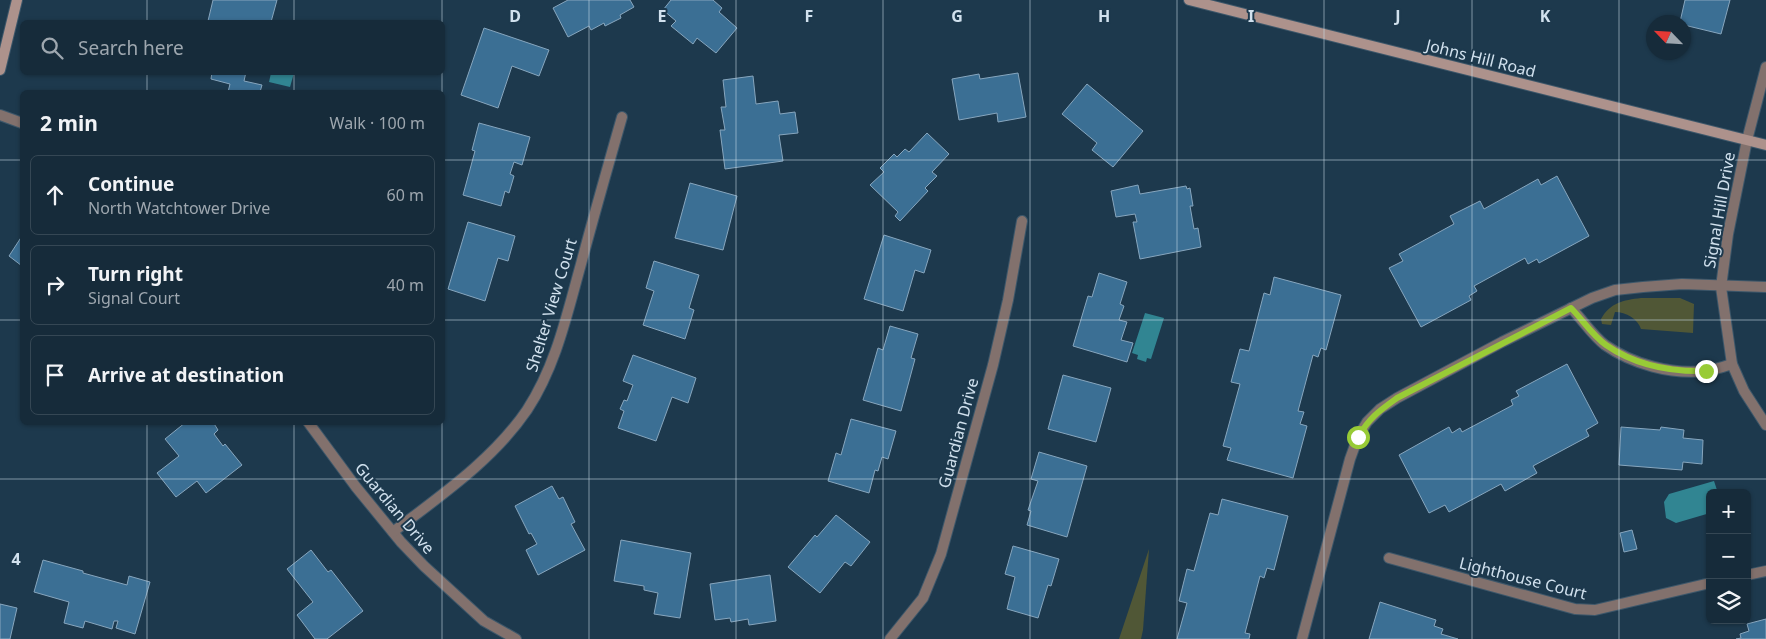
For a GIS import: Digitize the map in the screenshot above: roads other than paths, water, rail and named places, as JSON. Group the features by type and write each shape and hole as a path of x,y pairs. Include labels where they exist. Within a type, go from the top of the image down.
{"main road":[{"path":"0,70 17,0"},
{"name":"Johns Hill Road","path":"1189,0 1766,145"}],"street":[{"name":"Signal Hill Drive","path":"1766,66 1747,140 1728,234 1721,287 1732,364 1744,391 1766,425"},
{"path":"0,115 20,122"},
{"name":"Shelter View Court","path":"393,532 461,480 503,440 527,410 541,387 554,358 622,117"},
{"name":"Guardian Drive","path":"890,639 923,598 941,554 993,364 1008,300 1022,221"},
{"path":"1302,639 1350,459 1358,437 1367,422 1380,409 1397,398 1571,308 1615,290 1682,284 1721,287 1766,287"},
{"path":"1571,308 1604,344 1629,358 1652,366 1684,372 1706,371 1732,364"},
{"name":"Guardian Drive","path":"310,425 356,487 424,566 484,621 516,639"},
{"name":"Lighthouse Court","path":"1389,558 1575,609 1595,610 1706,584"},
{"path":"1751,574 1766,571"}]}
